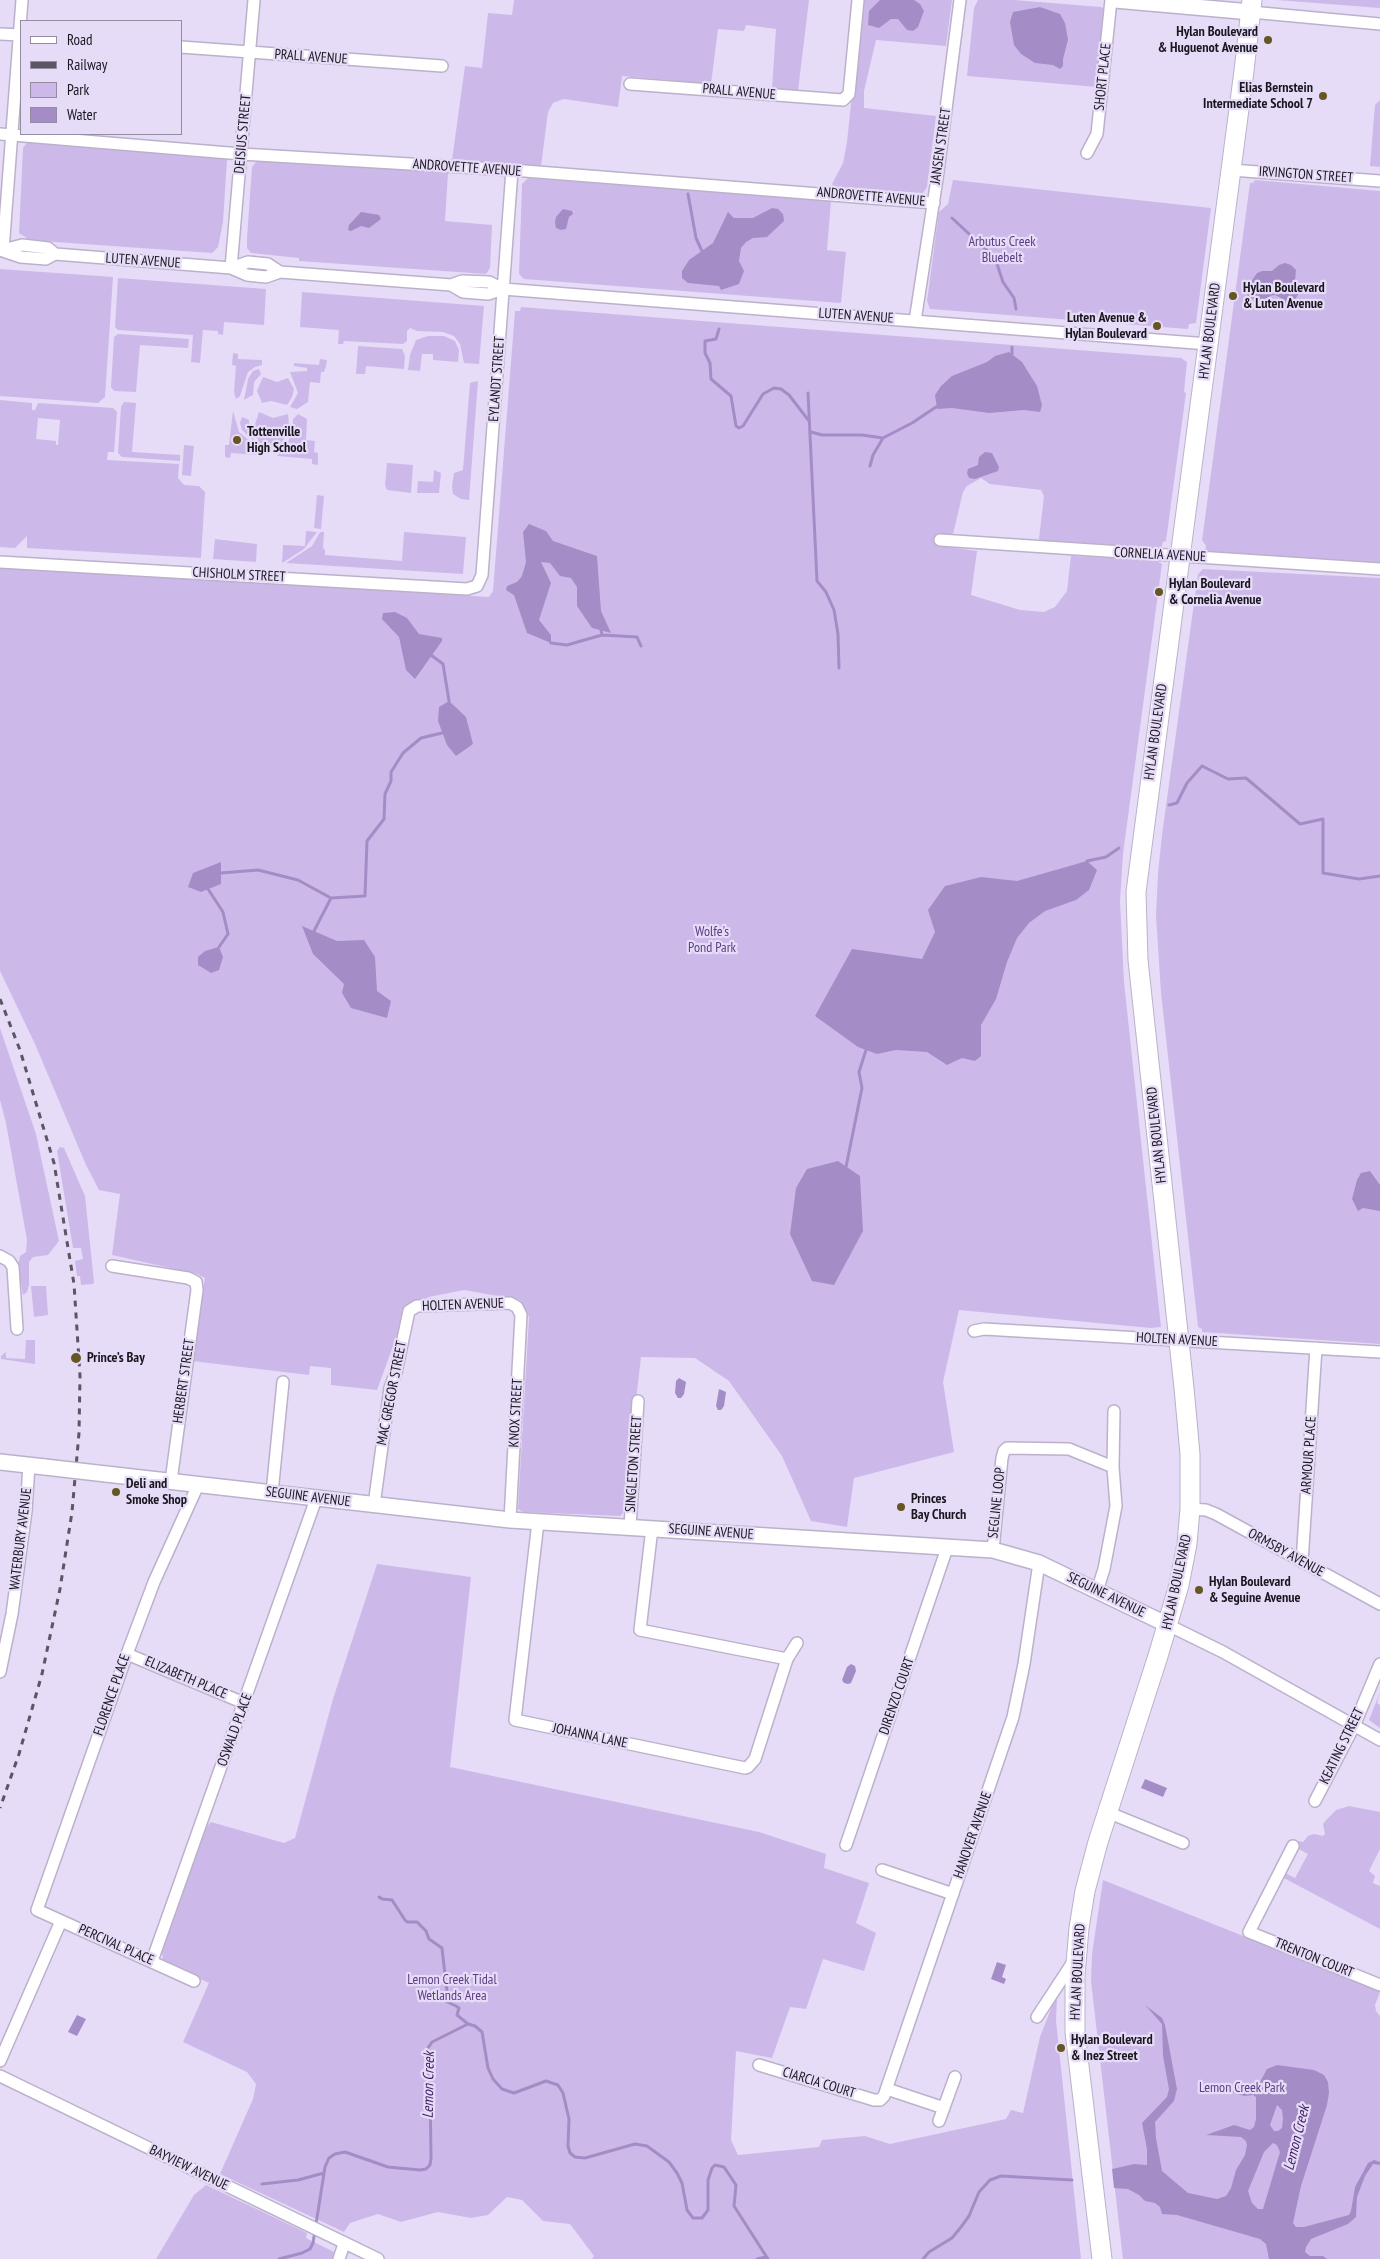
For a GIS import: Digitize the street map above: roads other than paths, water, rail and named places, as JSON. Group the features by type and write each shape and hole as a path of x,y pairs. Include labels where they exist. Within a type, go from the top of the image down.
{"main road":[{"name":"HYLAN BOULEVARD","path":"1102,2259 1075,2032 1076,1959 1085,1891 1107,1812 1168,1625 1181,1576 1190,1509 1189,1445 1140,980 1136,905 1140,851 1231,170 1251,6"}],"street":[{"path":"21,20 22,0"},
{"name":"DEISIUS STREET","path":"231,268 254,0"},
{"name":"PRALL AVENUE","path":"630,84 838,101 847,98 850,89 858,0"},
{"name":"JANSEN STREET","path":"916,321 934,203 960,0"},
{"name":"SHORT PLACE","path":"1087,153 1097,134 1111,0"},
{"path":"1115,0 1251,6 1380,24"},
{"path":"0,34 20,35 6,134 2,250"},
{"name":"PRALL AVENUE","path":"182,48 442,66"},
{"name":"ANDROVETTE AVENUE","path":"6,134 241,154 512,170 934,203"},
{"name":"EYLANDT STREET","path":"477,586 481,579 512,170"},
{"name":"IRVINGTON STREET","path":"1231,170 1380,181"},
{"name":"LUTEN AVENUE","path":"2,250 22,245 48,248 55,254 231,268 248,262 268,264 280,272 451,285 463,292 488,294 503,289 1208,344"},
{"name":"CORNELIA AVENUE","path":"940,540 1380,569"},
{"name":"CHISHOLM STREET","path":"0,562 457,588 477,586"},
{"path":"5,1258 13,1267 17,1329"},
{"name":"HERBERT STREET","path":"112,1266 188,1278 196,1282 197,1290 171,1481"},
{"name":"HOLTEN AVENUE","path":"409,1311 417,1306 510,1303 517,1307"},
{"name":"KNOX STREET","path":"510,1520 521,1315 517,1307"},
{"name":"MAC GREGOR STREET","path":"374,1505 390,1388 396,1372 409,1311"},
{"name":"HOLTEN AVENUE","path":"974,1331 984,1328 1380,1352"},
{"name":"ARMOUR PLACE","path":"1302,1562 1316,1348"},
{"path":"272,1493 283,1382"},
{"name":"SINGLETON STREET","path":"630,1527 638,1401"},
{"path":"1097,1590 1104,1569 1116,1506 1113,1467 1114,1411"},
{"name":"SEGLINE LOOP","path":"993,1550 1004,1450 1007,1448 1069,1449 1113,1467"},
{"name":"SEGUINE AVENUE","path":"0,1462 510,1520 993,1550 1039,1563 1097,1590 1223,1652 1380,1740"},
{"name":"WATERBURY AVENUE","path":"0,1672 12,1614 26,1511 29,1465"},
{"name":"FLORENCE PLACE","path":"37,1910 154,1582 198,1485"},
{"name":"OSWALD PLACE","path":"152,1961 316,1499"},
{"name":"ORMSBY AVENUE","path":"1190,1509 1213,1512 1380,1604"},
{"name":"JOHANNA LANE","path":"538,1522 515,1720 745,1768 752,1764 755,1759 787,1659 797,1643"},
{"path":"652,1528 640,1630 787,1659"},
{"name":"DIRENZO COURT","path":"846,1845 947,1548"},
{"name":"HANOVER AVENUE","path":"880,2100 887,2089 1013,1717 1026,1655 1039,1563"},
{"name":"ELIZABETH PLACE","path":"127,1654 244,1703"},
{"name":"KEATING STREET","path":"1315,1801 1354,1726 1380,1664"},
{"path":"1107,1812 1183,1843"},
{"name":"TRENTON COURT","path":"1293,1846 1249,1932 1380,1985"},
{"path":"882,1870 954,1894"},
{"name":"PERCIVAL PLACE","path":"37,1910 194,1981"},
{"path":"0,2061 61,1921"},
{"path":"1037,2017 1076,1959"},
{"name":"CIARCIA COURT","path":"759,2065 874,2100 880,2100"},
{"name":"BAYVIEW AVENUE","path":"0,2076 378,2259"},
{"path":"939,2121 955,2077"},
{"path":"887,2089 944,2108"},
{"path":"339,2259 344,2244"}],"water":[{"path":"880,0 914,0 920,4 924,11 918,27 913,31 907,30 898,19 891,19 879,28 868,25 869,11"},
{"path":"1040,7 1060,14 1065,23 1068,40 1063,66 1060,69 1053,65 1035,63 1021,54 1014,45 1010,22 1013,12"},
{"path":"772,208 778,209 783,214 784,221 767,237 753,238 741,248 739,261 744,271 739,284 721,290 719,286 688,283 682,278 682,271 689,260 713,243 728,212 734,218 753,218"},
{"path":"563,209 572,211 573,214 569,217 566,229 561,230 556,228 555,223 556,217"},
{"path":"361,212 379,215 381,219 369,228 361,226 351,231 348,230 349,225"},
{"path":"1285,263 1291,265 1296,270 1295,281 1299,292 1289,308 1286,307 1281,298 1275,295 1270,296 1262,303 1248,297 1246,289 1257,273 1272,271"},
{"path":"1009,352 1022,362 1037,386 1042,405 1040,412 1024,410 989,413 952,408 937,409 935,395 941,386 952,376 987,362 995,356"},
{"path":"985,452 992,453 999,467 998,471 975,479 969,478 968,469 978,465 979,457"},
{"path":"529,524 546,531 553,541 597,556 601,611 611,633 592,628 577,606 577,587 571,578 560,576 550,563 541,562 551,583 539,620 551,635 551,643 527,633 514,595 506,590 507,586 517,582 522,576 526,562 523,532"},
{"path":"395,612 407,618 419,634 442,638 442,641 415,679 406,670 399,637 382,619 383,613"},
{"path":"449,701 466,717 473,744 456,756 447,745 438,721 439,707"},
{"path":"1087,861 1097,870 1089,890 1076,900 1045,911 1029,923 1017,938 1007,962 996,999 981,1025 981,1056 975,1061 962,1058 947,1065 927,1052 896,1050 877,1054 858,1047 815,1016 852,949 922,959 935,932 928,910 945,886 981,877 1017,881"},
{"path":"221,862 221,884 201,892 188,887 193,873"},
{"path":"302,926 337,941 364,940 375,957 377,991 391,1001 387,1018 351,1008 342,993 344,984 313,954"},
{"path":"219,947 223,957 219,970 211,973 198,965 198,957 205,951"},
{"path":"838,1161 860,1176 863,1231 834,1285 812,1281 790,1234 796,1188 807,1169"},
{"path":"1370,1171 1380,1185 1380,1211 1363,1208 1358,1211 1352,1199 1357,1180 1361,1173"},
{"path":"679,1378 686,1382 684,1394 681,1398 678,1398 675,1393 676,1381"},
{"path":"719,1389 726,1392 724,1406 721,1410 718,1410 716,1406"},
{"path":"851,1664 855,1666 856,1671 851,1683 844,1683 842,1680 847,1667"},
{"path":"1145,1779 1167,1788 1163,1797 1141,1788"},
{"path":"997,1962 1006,1965 1002,1977 1006,1979 1004,1984 991,1979"},
{"path":"1145,2005 1162,2018 1165,2025 1177,2089 1174,2101 1155,2122 1162,2171 1188,2193 1217,2199 1226,2196 1231,2188 1236,2170 1245,2155 1246,2141 1241,2137 1206,2135 1234,2125 1250,2130 1254,2127 1256,2097 1253,2095 1244,2096 1219,2088 1249,2086 1260,2082 1267,2069 1277,2065 1314,2070 1324,2075 1328,2082 1327,2105 1301,2186 1293,2223 1296,2227 1304,2227 1349,2215 1355,2187 1368,2163 1374,2160 1380,2162 1380,2165 1373,2164 1365,2176 1357,2197 1356,2217 1348,2224 1311,2239 1306,2247 1305,2252 1310,2256 1323,2256 1327,2259 1269,2259 1266,2244 1260,2239 1177,2215 1162,2214 1160,2207 1155,2203 1145,2201 1128,2189 1114,2188 1112,2169 1134,2164 1147,2165 1147,2149 1142,2123 1167,2097 1169,2089 1163,2056 1162,2024","holes":["1277,2105 1282,2110 1282,2128 1274,2131 1270,2125","1273,2143 1277,2145 1280,2152 1263,2209 1258,2209 1252,2203 1248,2191 1264,2152"]},
{"path":"77,2015 86,2019 77,2036 68,2032"}],"waterway":[{"path":"688,194 696,238 702,251"},
{"path":"952,218 995,258 1003,282 1014,298 1016,309"},
{"path":"719,329 716,339 705,341 705,353 710,363 711,379 731,396 736,426 739,428 743,426 763,394 774,388 781,389 789,395 809,421"},
{"path":"1012,347 1012,354"},
{"path":"808,393 817,581 826,592 834,610 838,634 839,668"},
{"path":"870,466 873,455 883,438 912,423 936,407"},
{"path":"811,432 822,435 862,435 883,438"},
{"path":"551,643 567,645 602,635 601,630"},
{"path":"602,635 637,637 641,646"},
{"path":"431,655 443,664 449,701"},
{"path":"314,931 331,898 365,896 367,841 384,819 385,794 391,781 391,772 403,753 421,738 442,733"},
{"path":"1169,805 1177,803 1187,783 1202,766 1228,779 1246,778 1300,824 1323,819 1323,873 1359,879 1380,876"},
{"path":"1087,861 1106,857 1119,848"},
{"path":"221,873 258,870 298,880 331,898"},
{"path":"208,889 223,912 228,934 219,947"},
{"path":"846,1167 862,1088 859,1072 866,1050"},
{"path":"379,1897 392,1900 407,1922 417,1922 426,1931 429,1939 442,1948 447,1992 450,1996 443,2000 459,2008 457,2015 468,2024"},
{"name":"Lemon Creek","path":"279,2259 310,2249 313,2243 325,2167 329,2158 335,2154 345,2152 388,2167 420,2170 426,2169 430,2165 430,2083 426,2055 432,2042 468,2024 475,2026 482,2032 488,2068 493,2079 502,2089 514,2093 546,2081 558,2085 563,2093 569,2119 568,2146 570,2153 575,2157 585,2158 635,2144 647,2146 669,2162 677,2173 682,2183 687,2210 693,2218 702,2218 708,2210 708,2180 712,2168 715,2165 724,2167 736,2185 734,2206 768,2259"},
{"path":"262,2184 298,2180 324,2173"},
{"name":"Lemon Creek","path":"923,2259 929,2252 952,2238 969,2216 979,2192 990,2180 1001,2176 1072,2180"},
{"path":"757,2259 766,2257"}],"railway":[{"path":"0,999 20,1050 54,1163 74,1284 80,1376 79,1433 72,1512 60,1589 42,1674 19,1754 0,1808"}],"place":[{"name":"Hylan Boulevard & Huguenot Avenue","path":"1268,40"},
{"name":"Elias Bernstein Intermediate School 7","path":"1323,96"},
{"name":"Hylan Boulevard & Luten Avenue","path":"1233,296"},
{"name":"Luten Avenue & Hylan Boulevard","path":"1157,326"},
{"name":"Tottenville High School","path":"237,440"},
{"name":"Hylan Boulevard & Cornelia Avenue","path":"1159,592"},
{"name":"Prince’s Bay","path":"76,1358"},
{"name":"Deli and Smoke Shop","path":"116,1492"},
{"name":"Princes Bay Church","path":"901,1507"},
{"name":"Hylan Boulevard & Seguine Avenue","path":"1199,1590"},
{"name":"Hylan Boulevard & Inez Street","path":"1061,2048"}],"park label":[{"name":"Arbutus Creek Bluebelt","path":"1002,250"},
{"name":"Wolfe's Pond Park","path":"712,940"},
{"name":"Lemon Creek Tidal Wetlands Area","path":"452,1988"},
{"name":"Lemon Creek Park","path":"1242,2088"}]}
